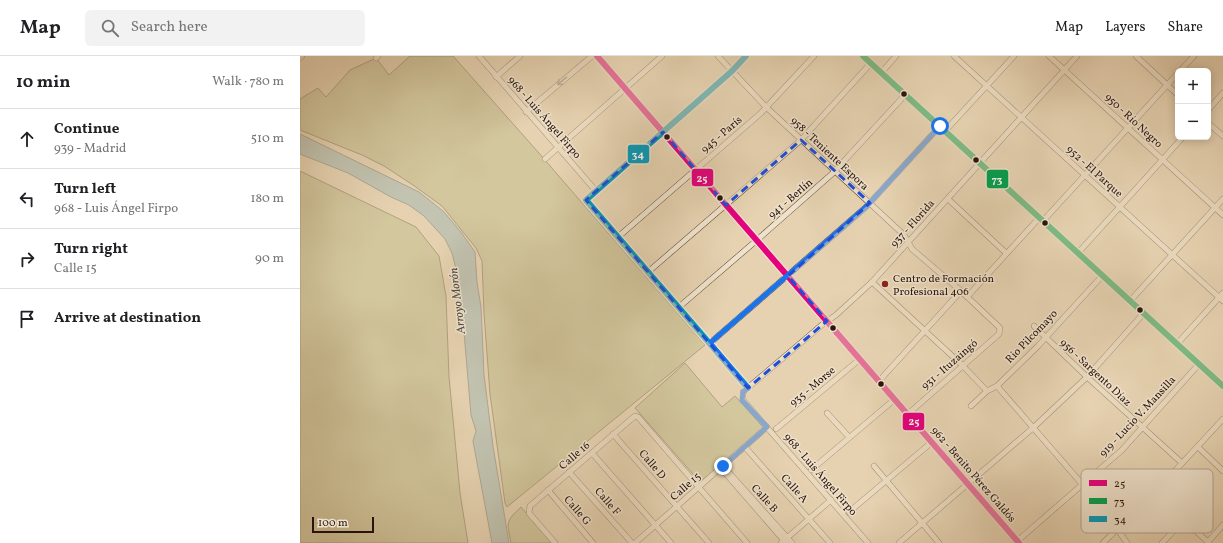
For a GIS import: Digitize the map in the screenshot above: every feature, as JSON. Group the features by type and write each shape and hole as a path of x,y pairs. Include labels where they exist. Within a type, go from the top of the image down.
{"main road":[{"name":"962 - Benito Pérez Galdós","path":"597,56 908,414 1017,542"},
{"path":"862,56 1223,386"}],"street":[{"name":"968 - Luis Ángel Firpo","path":"479,56 596,191"},
{"path":"496,77 520,56"},
{"path":"526,112 592,56"},
{"path":"545,159 662,56"},
{"name":"958 - Teniente Espora","path":"718,56 766,107 904,235 912,249 961,291 1000,328"},
{"path":"746,56 732,71 586,200 748,388"},
{"name":"945 - París","path":"618,237 766,107 814,56"},
{"path":"881,72 896,56"},
{"name":"952 - El Parque","path":"954,56 1084,176 1172,255 1222,297"},
{"path":"710,343 870,203 1014,56"},
{"name":"950 - Río Negro","path":"1048,56 1223,215"},
{"name":"937 - Florida","path":"748,388 823,324 836,315 872,282 1077,56"},
{"path":"1136,56 1175,92"},
{"path":"1183,68 1194,56"},
{"path":"648,272 801,140 871,64"},
{"path":"966,297 1006,253 1084,176 1175,76"},
{"name":"941 - Berlín","path":"679,307 836,171 905,94"},
{"path":"1211,107 1223,94"},
{"path":"1211,126 1223,136"},
{"path":"1078,253 1181,140"},
{"path":"948,198 1006,253"},
{"path":"1130,301 1223,199"},
{"name":"Rio Pilcomayo","path":"971,406 987,391 997,386 1045,338 1102,276"},
{"path":"872,282 962,365 987,391"},
{"path":"879,381 961,291"},
{"path":"1177,344 1222,297"},
{"path":"899,543 1034,427 1087,377 1143,314"},
{"name":"956 - Sargento Díaz","path":"1034,326 1087,377 1182,463"},
{"name":"931 - Ituzaingó","path":"908,414 999,334 1000,328"},
{"name":"935 - Morse","path":"776,429 860,359"},
{"name":"919 - Lucio V. Mansilla","path":"1100,469 1122,450 1199,364"},
{"path":"997,386 1081,483"},
{"name":"968 - Luis Ángel Firpo","path":"748,388 743,392 742,400 868,543"},
{"path":"811,470 895,399"},
{"path":"827,413 849,437"},
{"name":"Calle 16","path":"555,543 529,513 528,511 530,506 635,416 638,417 698,487"},
{"path":"1176,469 1223,419"},
{"name":"Calle 15","path":"633,543 767,427"},
{"name":"Calle D","path":"614,434 709,543"},
{"path":"849,512 932,442"},
{"name":"Calle A","path":"745,447 830,543"},
{"path":"1198,447 1223,470"},
{"path":"592,453 671,543"},
{"path":"874,466 939,543"},
{"name":"Calle B","path":"722,467 784,541 792,543"},
{"name":"Calle F","path":"569,472 633,543"},
{"name":"919 - Lucio V. Mansilla","path":"1017,542 1081,485"},
{"path":"698,487 747,543"},
{"name":"Calle G","path":"548,490 593,543"},
{"path":"784,541 831,500"},
{"path":"1198,533 1208,542 1223,525"},
{"path":"1103,543 1113,533"},
{"path":"1120,533 1127,543"},
{"path":"1162,543 1172,533"}],"highlighted area":[{"path":"663,132 726,205 801,140 870,203 788,276 827,321 748,388 586,200"}],"shaded area":[{"path":"410,56 453,56 705,345 507,507 505,503 490,394 482,261 476,248 442,206 413,185 384,166 362,155 300,130 300,99 318,88 326,97 350,70 376,58 389,75"},
{"path":"300,171 416,227 439,256 446,296 449,377 460,493 468,543 300,543"},
{"path":"685,363 722,407 735,396 764,428 700,482 635,408"},
{"path":"521,507 552,543 511,543 508,523 512,516"}],"water":[{"name":"Arroyo Morón","path":"300,134 419,192 443,211 461,232 475,252 477,282 481,307 484,375 493,446 509,543 492,543 473,441 476,431 471,415 460,285 452,253 445,239 424,216 409,205 391,197 348,173 300,154"}],"transit line":[{"name":"25","path":"597,56 1019,543"},
{"name":"34","path":"746,56 732,71 586,200 748,388"},
{"name":"73","path":"863,56 1223,386"}],"place":[{"name":"Centro de Formación Profesional 406","path":"885,284"}],"route":[{"path":"723,466 767,427 742,400 743,392 748,388 710,343 866,207 940,126"}]}
